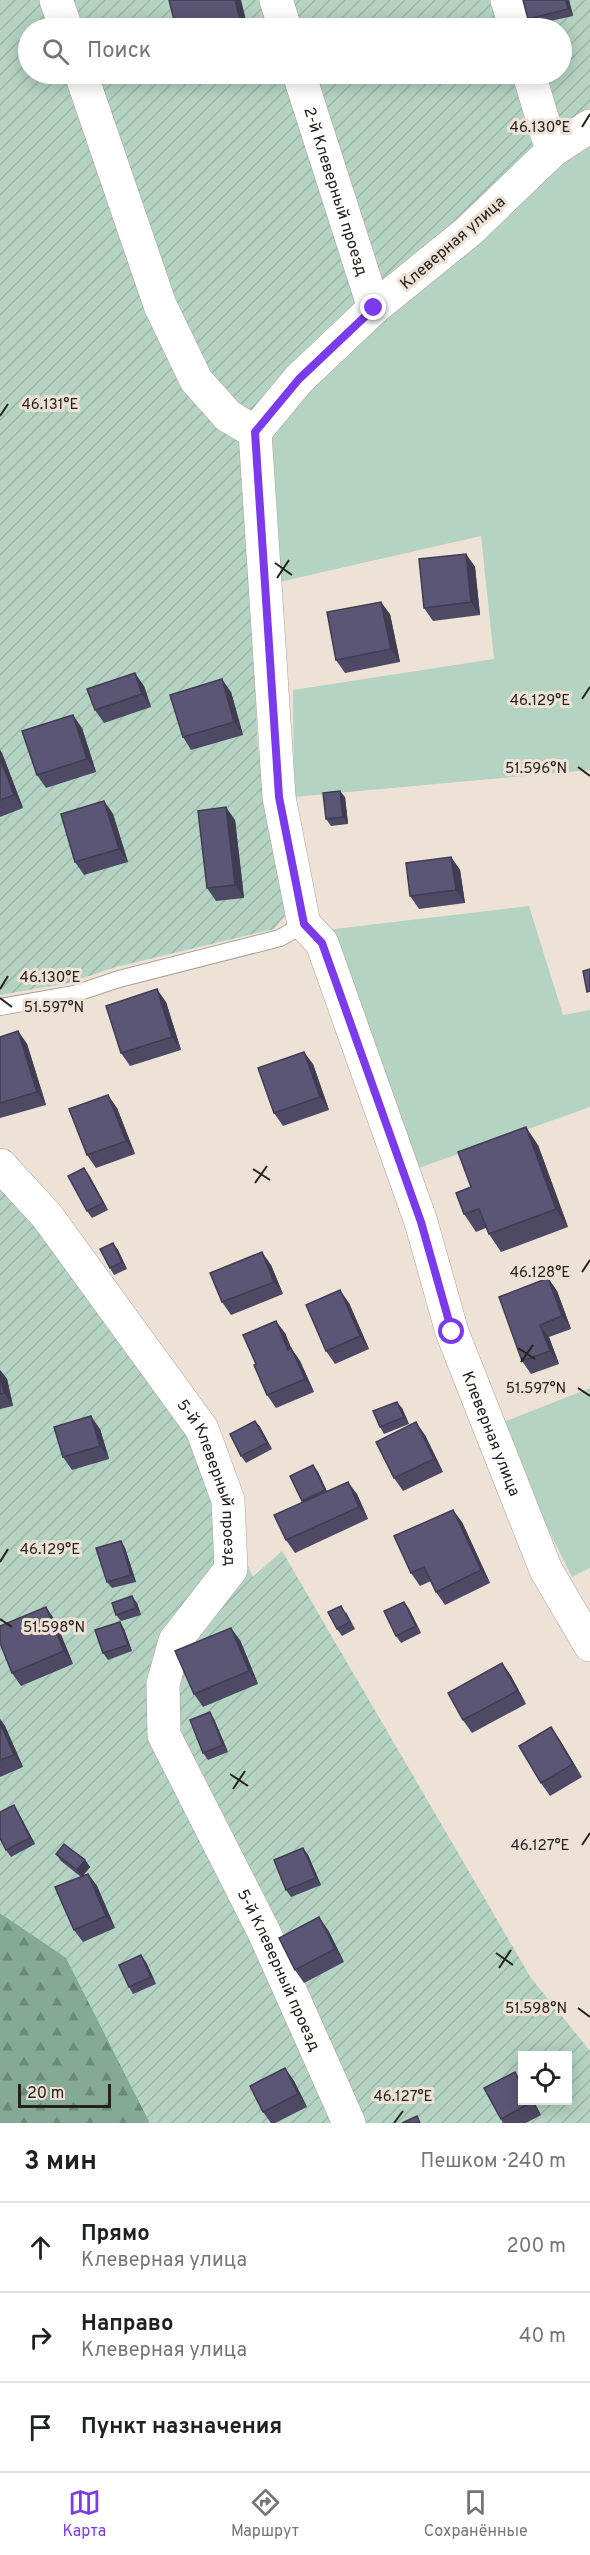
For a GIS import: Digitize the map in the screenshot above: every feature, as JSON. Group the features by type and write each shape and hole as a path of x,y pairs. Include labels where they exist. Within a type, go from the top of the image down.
{"street":[{"path":"56,0 62,18"},
{"path":"276,0 282,18"},
{"path":"507,0 513,18"},
{"path":"84,84 160,305 191,370 196,380 228,416 255,432"},
{"name":"2-й Клеверный проезд","path":"302,84 374,308"},
{"path":"532,84 552,151"},
{"name":"Клеверная улица","path":"590,126 552,151 469,231 374,308 299,379 255,432 279,797 304,924 322,943 421,1222 452,1332 512,1487 546,1570 590,1646"},
{"name":"5-й Клеверный проезд","path":"0,1165 48,1216 202,1429 228,1500 231,1569 175,1641 163,1684 164,1735 265,1934 349,2123"}],"lane":[{"path":"0,1007 74,994 119,979 280,938 304,924"}],"green space":[{"path":"0,0 590,0 590,114 538,145 377,291 242,428 258,749 289,911 274,929 116,967 68,983 0,995"},
{"path":"590,141 590,770 294,797 293,690 494,659 481,536 279,582 274,459 221,496 0,440 379,321 556,165"},
{"path":"529,906 563,1015 590,1010 590,1107 416,1169 326,930"},
{"path":"0,1182 63,1256 186,1433 253,1577 282,1551 531,1978 590,2051 590,2123 150,2123 66,1958 0,1913"},
{"path":"590,1388 590,1568 572,1577 528,1488 501,1423"},
{"path":"0,1913 66,1957 150,2123 0,2123"}],"building":[{"path":"169,0 235,0 240,18 174,18"},
{"path":"523,0 566,0 568,9 528,18"},
{"path":"466,554 471,602 424,608 419,559"},
{"path":"381,602 391,649 336,660 327,612"},
{"path":"135,673 142,694 95,710 87,689"},
{"path":"222,679 234,722 183,737 170,695"},
{"path":"73,715 87,759 37,775 22,731"},
{"path":"0,758 14,795 0,800"},
{"path":"340,791 343,817 326,819 323,793"},
{"path":"104,801 119,849 75,862 61,814"},
{"path":"226,807 235,885 207,888 198,811"},
{"path":"451,857 456,890 410,896 406,863"},
{"path":"590,969 590,991 587,992 583,971"},
{"path":"157,989 172,1037 121,1053 106,1006"},
{"path":"18,1031 37,1092 0,1103 0,1037"},
{"path":"304,1052 320,1097 274,1113 258,1068"},
{"path":"108,1095 126,1141 87,1155 69,1109"},
{"path":"526,1127 556,1209 489,1234 479,1209 464,1214 456,1193 471,1187 458,1152"},
{"path":"84,1168 103,1203 87,1211 68,1176"},
{"path":"113,1243 122,1262 110,1268 100,1249"},
{"path":"262,1252 274,1282 222,1302 210,1273"},
{"path":"548,1278 562,1316 540,1325 550,1351 522,1361 499,1297"},
{"path":"340,1290 360,1336 326,1351 306,1305"},
{"path":"276,1321 288,1350 291,1348 305,1379 267,1395 243,1335"},
{"path":"0,1376 4,1393 0,1394"},
{"path":"397,1402 404,1417 380,1427 373,1411"},
{"path":"91,1416 100,1446 63,1457 54,1427"},
{"path":"255,1421 267,1443 241,1456 230,1434"},
{"path":"416,1422 434,1459 394,1478 376,1442"},
{"path":"313,1465 325,1490 302,1501 290,1476"},
{"path":"348,1482 359,1507 286,1540 274,1515"},
{"path":"453,1510 481,1570 436,1592 424,1567 411,1573 394,1536"},
{"path":"121,1541 131,1575 107,1582 96,1548"},
{"path":"132,1596 136,1608 116,1615 112,1603"},
{"path":"404,1602 416,1626 396,1636 384,1611"},
{"path":"341,1606 350,1622 337,1629 328,1612"},
{"path":"46,1607 64,1651 12,1673 0,1643 0,1626"},
{"path":"120,1622 128,1645 103,1653 95,1630"},
{"path":"231,1628 249,1671 194,1694 175,1651"},
{"path":"502,1663 517,1691 463,1720 448,1693"},
{"path":"210,1712 223,1745 203,1753 190,1720"},
{"path":"0,1722 14,1755 0,1760"},
{"path":"551,1727 573,1764 541,1783 519,1746"},
{"path":"14,1805 30,1838 6,1850 0,1838 0,1812"},
{"path":"64,1844 85,1860 77,1870 56,1854"},
{"path":"303,1848 316,1878 286,1890 274,1860"},
{"path":"88,1874 106,1916 74,1930 55,1887"},
{"path":"319,1917 335,1949 295,1970 279,1938"},
{"path":"141,1955 151,1977 129,1987 119,1965"},
{"path":"285,2068 298,2094 263,2112 250,2086"},
{"path":"515,2072 518,2078 518,2105 527,2105 501,2119 484,2088"},
{"path":"417,2116 420,2123 402,2123"}],"route":[{"path":"374,308 299,379 255,432 279,797 304,924 322,943 421,1222 452,1332"}]}
